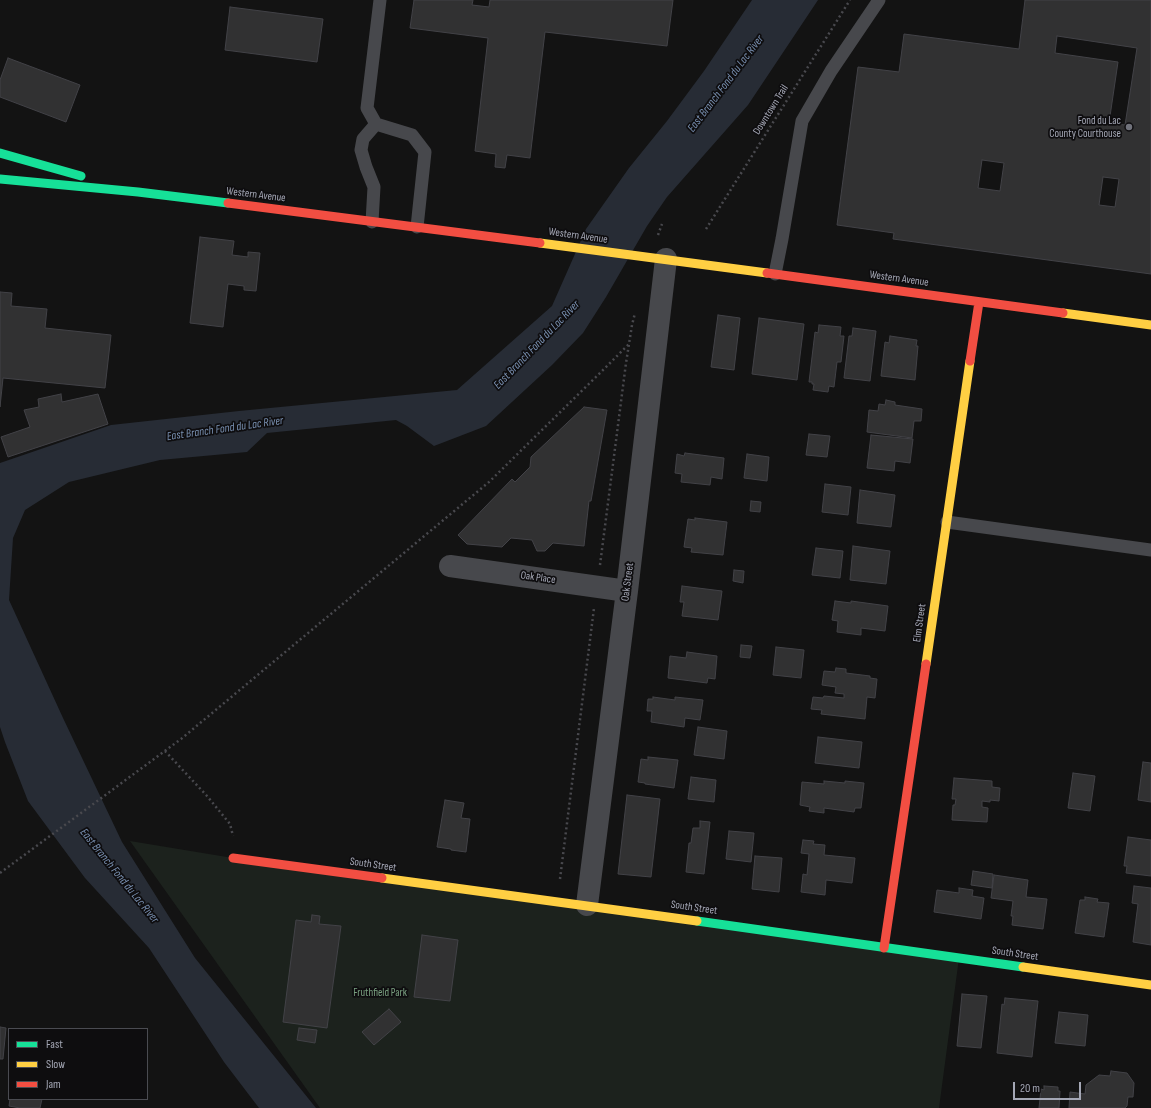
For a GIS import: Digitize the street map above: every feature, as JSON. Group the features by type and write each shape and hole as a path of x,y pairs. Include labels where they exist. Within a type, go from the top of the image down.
{"street":[{"path":"0,153 138,192"},
{"name":"Western Avenue","path":"0,179 138,192 417,227 1151,325"},
{"name":"Oak Street","path":"587,905 626,591 653,258"},
{"name":"Elm Street","path":"884,948 979,302"},
{"name":"Oak Place","path":"450,566 626,591"},
{"name":"South Street","path":"234,858 587,905 1151,985"}],"lane":[{"path":"380,0 367,108 376,124 412,135 426,152 417,227"},
{"path":"775,274 784,231 802,121 831,71 879,0"},
{"path":"372,222 374,187 366,168 361,150 363,139 376,124"},
{"path":"947,522 1151,550"}],"path":[{"name":"Downtown Trail","path":"706,229 850,0"},
{"path":"653,258 662,224"},
{"path":"557,901 629,344 636,312"},
{"path":"0,873 181,739 489,482 629,344"},
{"path":"165,751 207,796 230,824 235,842 234,858"}],"green space":[{"name":"Fruthfield Park","path":"130,841 233,858 959,958 939,1108 320,1108"}],"water":[{"name":"East Branch Fond du Lac River","path":"752,0 818,0 748,105 667,197 647,226 606,297 583,333 552,365 486,426 434,446 407,426 396,420 267,433 247,452 160,460 69,482 25,510 13,538 9,600 122,842 195,958 316,1108 259,1108 224,1062 149,948 85,878 28,801 0,727 0,463 111,425 457,390 552,306 586,229 629,168 667,121 704,71"}],"building":[{"path":"414,0 473,0 472,5 489,7 490,0 673,0 667,46 545,32 530,158 507,155 505,168 495,167 496,154 475,151 488,38 410,28"},
{"path":"1025,0 1151,0 1151,274 893,239 894,233 837,225 858,67 899,72 904,34 1019,49","holes":["1057,36 1137,48 1125,125 1109,123 1118,62 1055,53","982,160 1004,163 1000,191 978,188","1103,177 1119,179 1115,207 1099,205"]},
{"path":"230,7 323,19 317,62 225,50"},
{"path":"8,58 80,85 66,122 0,97 0,80"},
{"path":"200,237 234,241 232,255 248,257 248,252 260,253 256,291 244,290 244,286 228,284 223,327 190,323"},
{"path":"0,292 12,293 11,306 47,309 45,328 111,335 105,388 3,378 0,407"},
{"path":"718,315 740,318 734,370 711,367"},
{"path":"759,318 804,324 797,380 752,374"},
{"path":"819,325 841,327 840,336 844,336 841,362 837,362 834,387 829,386 828,392 813,390 814,384 809,382 815,332 818,333"},
{"path":"853,328 876,331 870,381 844,378 849,336 852,336"},
{"path":"890,336 917,340 916,346 918,346 915,380 881,376 885,342 889,343"},
{"path":"61,394 62,402 98,394 108,424 8,457 1,437 30,427 24,410 39,407 38,399"},
{"path":"886,400 895,402 895,405 922,409 921,421 914,421 912,438 867,432 869,410 878,411 879,404 885,405"},
{"path":"584,407 607,410 591,501 589,501 584,546 553,543 545,551 537,551 532,540 511,538 502,547 467,544 458,535 512,479 515,482 530,467 531,457"},
{"path":"809,434 830,436 827,457 806,455"},
{"path":"871,435 913,439 910,463 895,461 894,471 867,468"},
{"path":"685,453 724,458 722,479 711,477 710,485 681,482 682,474 675,473 677,454 684,456"},
{"path":"747,454 769,457 767,481 744,478"},
{"path":"825,484 851,487 848,515 822,512"},
{"path":"860,490 895,495 891,527 857,523"},
{"path":"751,501 761,502 760,512 750,511"},
{"path":"695,518 727,522 723,555 691,552 692,548 684,547 688,519 695,520"},
{"path":"853,546 890,551 886,584 850,580"},
{"path":"816,548 843,551 840,578 812,575"},
{"path":"734,570 744,571 743,583 733,581"},
{"path":"682,586 722,591 718,620 682,616 684,602 680,602"},
{"path":"835,601 851,603 851,601 888,606 885,631 861,628 861,635 837,632 838,621 832,620"},
{"path":"741,645 752,646 750,658 740,657"},
{"path":"776,647 804,650 801,678 773,675"},
{"path":"687,652 717,656 715,679 708,678 707,683 668,678 670,656 686,658"},
{"path":"836,668 846,669 846,673 870,676 870,678 877,679 875,698 867,697 865,719 821,714 822,710 811,709 813,697 823,698 824,696 844,698 844,694 835,693 836,687 822,685 824,671 835,672"},
{"path":"653,697 675,700 675,697 703,700 700,720 685,718 684,727 651,722 652,711 647,711 648,699 653,699"},
{"path":"698,727 727,731 724,759 694,755"},
{"path":"818,737 862,742 859,768 815,763"},
{"path":"648,757 678,760 674,788 638,782 641,759 648,760"},
{"path":"1143,762 1151,763 1151,802 1138,800"},
{"path":"1073,773 1095,776 1090,811 1068,808"},
{"path":"691,777 716,780 714,802 688,799"},
{"path":"954,778 992,781 992,787 1000,788 999,801 982,801 982,807 988,808 987,822 952,820 953,805 955,805 956,799 952,799"},
{"path":"824,781 864,783 861,808 855,808 854,812 824,808 824,813 809,811 810,807 800,805 802,782 824,784"},
{"path":"627,795 660,799 651,877 618,874"},
{"path":"445,800 464,803 461,818 470,819 466,852 437,847"},
{"path":"700,821 710,822 704,874 686,872 689,843 691,843 693,828 700,828"},
{"path":"729,831 754,833 751,862 726,859"},
{"path":"1128,837 1151,840 1151,876 1126,873 1127,866 1124,866"},
{"path":"803,840 814,841 813,844 825,845 824,855 855,858 852,883 826,880 825,895 801,892 803,874 807,875 809,854 801,853"},
{"path":"755,856 782,858 779,892 752,889"},
{"path":"973,871 993,874 992,888 971,885"},
{"path":"994,875 1028,880 1026,897 1047,899 1043,929 1012,925 1013,916 1011,916 1013,901 991,898"},
{"path":"1134,886 1151,888 1151,945 1133,942 1138,904 1132,903"},
{"path":"959,888 973,890 972,896 984,898 981,919 934,912 937,890 959,893"},
{"path":"1085,897 1098,899 1097,902 1109,903 1104,937 1075,933 1080,900 1085,900"},
{"path":"312,915 320,916 319,924 341,926 327,1028 283,1022 296,920 311,922"},
{"path":"422,935 458,940 450,1001 414,997"},
{"path":"962,994 987,996 981,1048 957,1046"},
{"path":"1005,998 1038,1001 1032,1057 997,1053 1002,1004 1004,1005"},
{"path":"389,1009 401,1022 374,1045 362,1032"},
{"path":"1059,1012 1088,1015 1085,1046 1055,1043"},
{"path":"0,1027 6,1028 3,1059 0,1059"},
{"path":"299,1028 317,1030 315,1043 297,1040"},
{"path":"1111,1071 1127,1073 1134,1083 1133,1097 1128,1097 1127,1106 1125,1108 1069,1108 1070,1092 1085,1094 1086,1085 1099,1075 1110,1076"},
{"path":"1044,1086 1058,1087 1058,1091 1060,1091 1059,1108 1039,1108 1041,1089 1044,1090"},
{"path":"10,1100 42,1100 40,1108 20,1108 9,1106"}],"traffic: fast":[{"path":"0,153 81,176"},
{"path":"0,179 138,192 228,203"},
{"path":"697,921 1023,967"}],"traffic: slow":[{"path":"540,243 767,273"},
{"path":"1063,313 1151,325"},
{"path":"926,664 970,361"},
{"path":"382,878 697,921"},
{"path":"1023,967 1151,985"}],"traffic: jam":[{"path":"228,203 540,243"},
{"path":"767,273 1063,313"},
{"path":"970,361 979,302"},
{"path":"884,948 926,664"},
{"path":"233,858 382,878"}],"place":[{"name":"Fond du Lac County Courthouse","path":"1129,127"}]}
